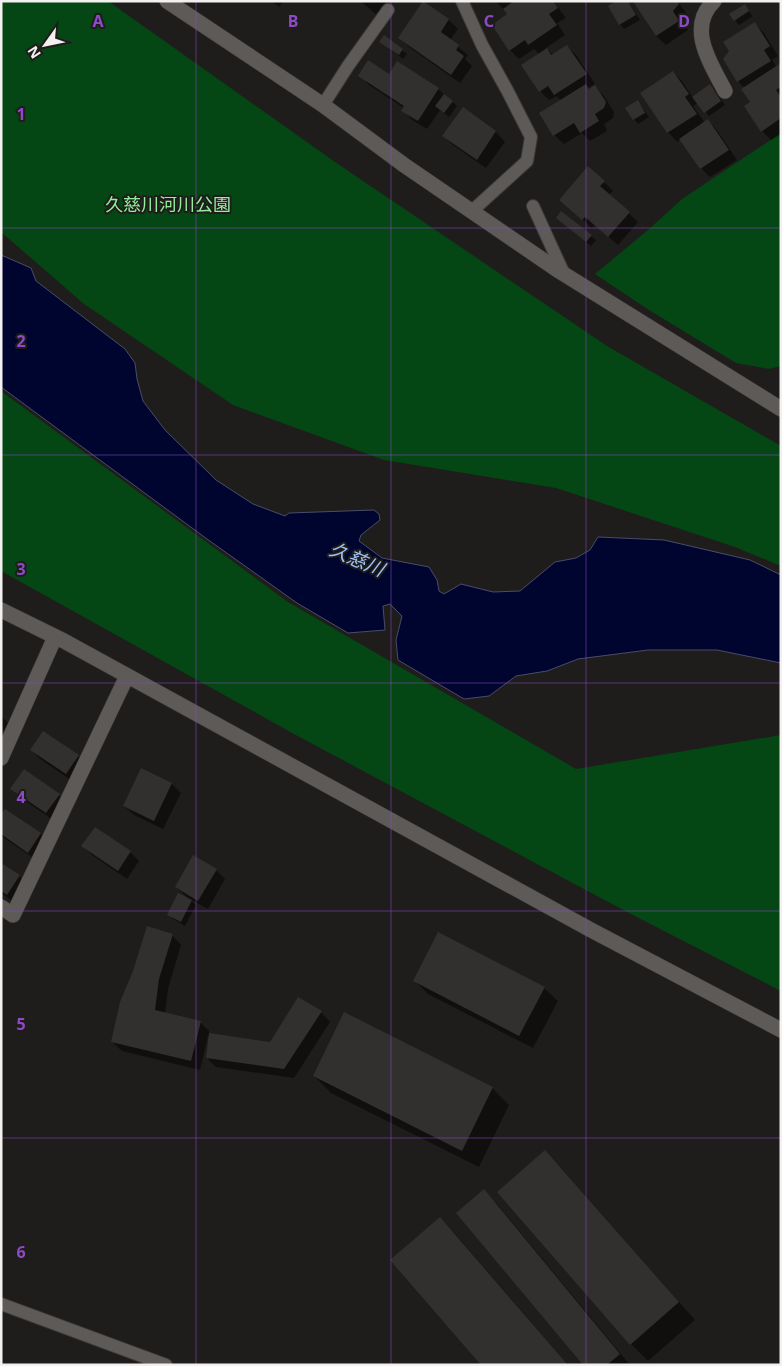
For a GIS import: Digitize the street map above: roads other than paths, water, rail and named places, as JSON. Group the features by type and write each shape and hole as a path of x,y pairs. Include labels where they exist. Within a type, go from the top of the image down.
{"street":[{"path":"167,1 323,105 404,165 564,274 781,409"},
{"path":"707,4 700,30 705,54 725,91"},
{"path":"1,610 127,676 591,930 781,1030"},
{"path":"1,758 55,637"},
{"path":"1,907 13,915 127,676"}],"lane":[{"path":"462,1 482,46 531,137 527,161 472,211"},
{"path":"323,105 388,10"},
{"path":"533,206 564,274"},
{"path":"1,1304 166,1365"}],"water":[{"name":"久慈川","path":"1,255 31,268 36,281 125,349 135,363 143,401 165,430 216,480 253,504 285,516 289,513 374,510 379,514 380,520 361,535 359,541 382,558 429,567 437,580 439,591 444,594 461,584 493,592 520,591 555,562 576,558 590,550 598,537 664,540 750,560 781,575 781,663 717,650 648,650 578,659 547,671 516,676 489,696 464,699 398,660 396,640 402,616 390,604 383,606 385,630 348,633 297,603 1,387"}],"park label":[{"name":"久慈川河川公園","path":"168,204"}]}
